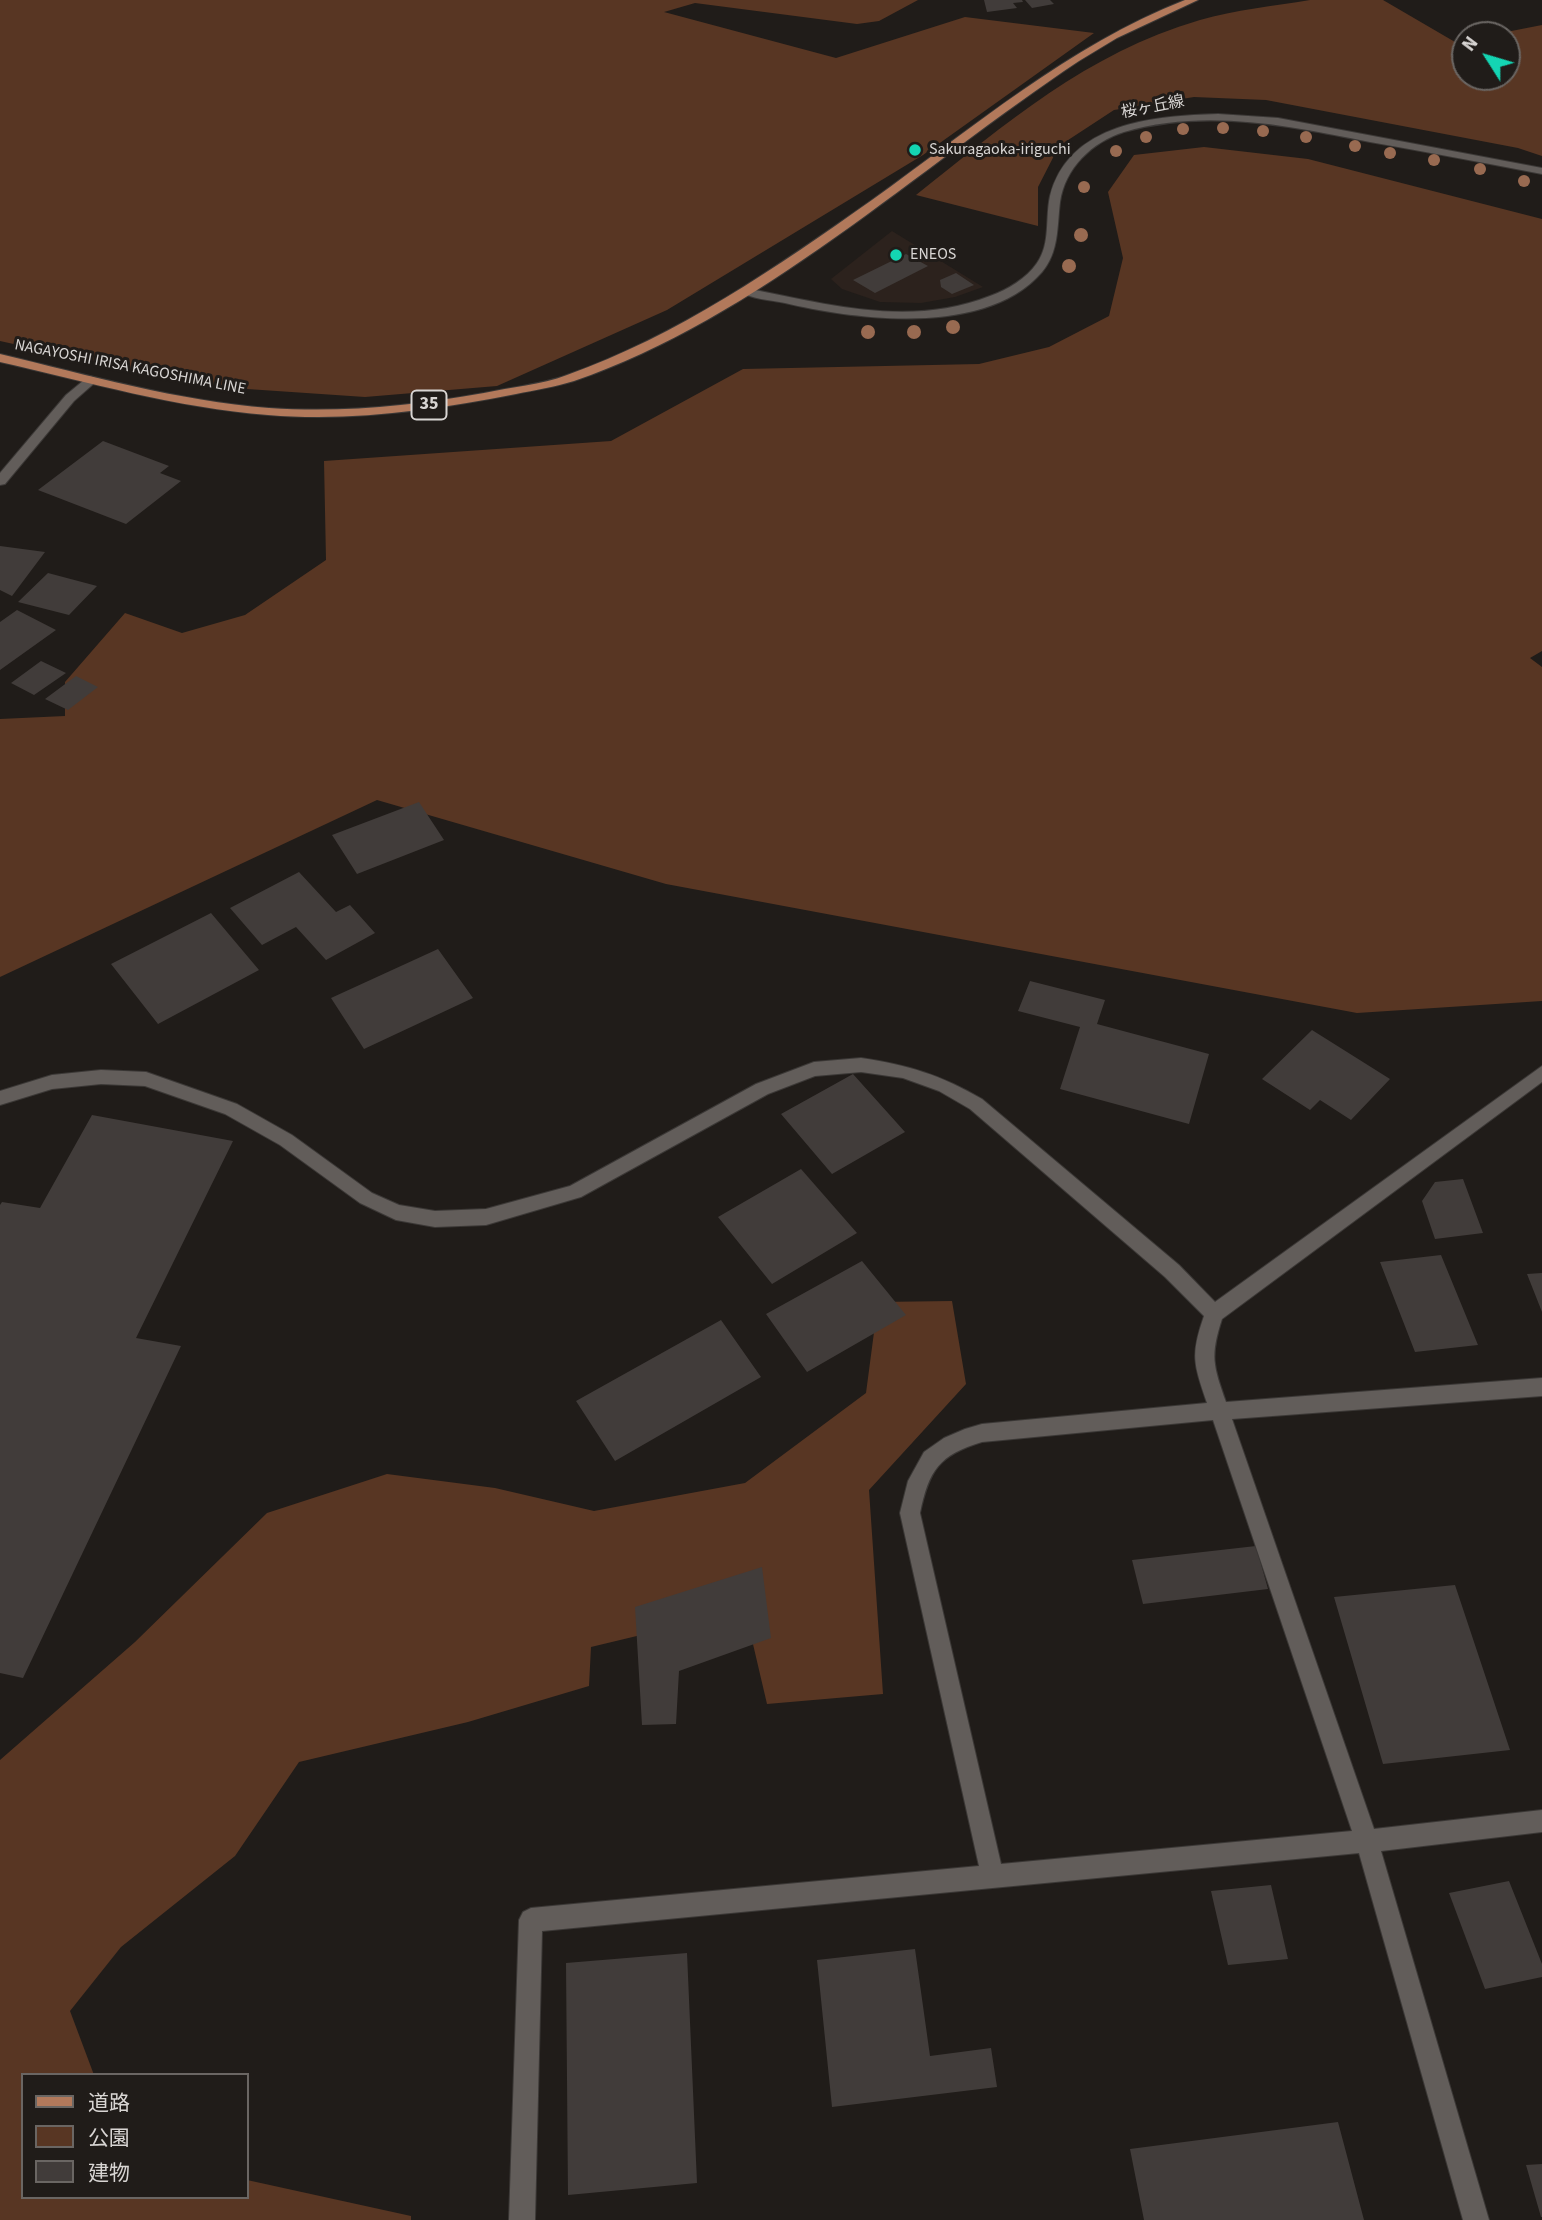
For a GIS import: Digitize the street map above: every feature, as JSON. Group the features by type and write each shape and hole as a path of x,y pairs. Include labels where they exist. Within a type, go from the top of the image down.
{"main road":[{"name":"NAGAYOSHI IRISA KAGOSHIMA LINE","path":"0,358 233,407 313,413 380,411 466,400 567,379 630,353 745,291 859,214 1079,57 1126,29 1193,0"}],"street":[{"name":"桜ヶ丘線","path":"745,291 874,315 924,314 966,307 1010,293 1037,272 1051,248 1056,196 1061,177 1074,158 1093,142 1115,132 1191,116 1238,116 1278,121 1542,171"},
{"path":"0,481 70,398 93,379"},
{"path":"0,1098 52,1082 101,1077 146,1079 231,1109 286,1140 366,1198 396,1212 435,1219 486,1217 575,1192 762,1089 814,1069 861,1065 905,1071 945,1086 976,1104 1172,1271 1214,1314"},
{"path":"1476,2220 1367,1841 1207,1375 1203,1347 1214,1314 1542,1073"},
{"path":"992,1875 909,1513 916,1483 930,1460 949,1442 982,1433 1219,1410 1542,1387"},
{"path":"522,2220 531,1920 1367,1841 1542,1821"}],"shaded area":[{"name":"ENEOS","path":"892,231 983,287 955,297 921,303 880,302 842,289 831,279"}],"green space":[{"path":"0,0 918,0 879,21 857,24 695,3 664,12 836,58 965,17 1094,33 923,155 667,310 497,386 365,397 203,386 0,341"},
{"path":"1310,0 1383,0 1451,40 1451,91 1521,91 1521,29 1542,25 1542,156 1518,148 1266,100 1194,97 1114,110 1059,146 1038,187 1038,226 916,195 1016,117 1084,71 1159,34 1200,20"},
{"path":"1204,147 1308,159 1542,219 1542,651 1530,658 1542,667 1542,1001 1357,1013 666,884 377,800 0,977 0,719 65,716 65,682 125,613 182,633 245,615 326,560 324,461 611,441 743,369 979,364 1049,347 1109,316 1123,258 1108,192 1134,155"},
{"path":"952,1301 966,1384 869,1490 883,1694 767,1704 745,1610 591,1647 589,1686 468,1722 299,1762 235,1856 121,1947 70,2011 93,2073 21,2073 21,2199 248,2199 248,2180 411,2216 411,2220 0,2220 0,1760 135,1642 267,1513 387,1474 495,1488 594,1511 745,1483 866,1393 878,1302"}],"building":[{"path":"984,0 1023,2 1013,3 1017,8 987,12"},
{"path":"1025,0 1050,0 1054,4 1032,8"},
{"path":"906,254 928,266 875,293 853,280"},
{"path":"956,273 974,285 952,294 941,287 940,280"},
{"path":"103,441 169,466 160,473 181,481 126,524 38,490"},
{"path":"0,546 45,552 12,596 0,590"},
{"path":"48,573 97,586 69,615 18,602"},
{"path":"17,610 56,630 0,670 0,622"},
{"path":"41,661 66,673 34,695 11,683"},
{"path":"76,676 98,687 68,710 45,699"},
{"path":"419,802 444,840 357,874 332,835"},
{"path":"299,872 336,912 350,905 375,933 326,960 296,927 262,945 230,908"},
{"path":"211,913 259,970 158,1024 111,964"},
{"path":"438,949 473,998 364,1049 331,998"},
{"path":"1030,981 1105,1000 1097,1024 1209,1054 1189,1124 1060,1089 1080,1027 1018,1011"},
{"path":"1312,1030 1390,1079 1351,1120 1320,1100 1310,1110 1262,1079"},
{"path":"853,1074 905,1132 832,1174 781,1114"},
{"path":"92,1115 233,1141 136,1338 181,1346 23,1678 0,1673 0,1205 2,1202 40,1208"},
{"path":"801,1169 857,1233 772,1284 718,1217"},
{"path":"1463,1179 1483,1233 1435,1239 1422,1201 1435,1182"},
{"path":"1441,1255 1478,1345 1415,1352 1380,1262"},
{"path":"862,1261 906,1315 807,1372 766,1314"},
{"path":"1542,1273 1542,1312 1527,1274"},
{"path":"721,1320 761,1377 615,1461 576,1401"},
{"path":"1256,1546 1268,1589 1143,1604 1132,1560"},
{"path":"762,1567 771,1638 679,1671 676,1724 642,1725 635,1607"},
{"path":"1455,1585 1510,1750 1383,1764 1334,1597"},
{"path":"1509,1881 1542,1964 1542,1977 1485,1989 1449,1893"},
{"path":"1271,1885 1288,1959 1228,1965 1211,1891"},
{"path":"915,1949 930,2056 991,2048 997,2087 832,2107 817,1960"},
{"path":"687,1953 697,2183 568,2195 566,1963"},
{"path":"1338,2122 1364,2220 1144,2220 1130,2149"},
{"path":"1542,2164 1542,2217 1541,2217 1526,2165"}],"place":[{"name":"Sakuragaoka-iriguchi","path":"915,150"},
{"name":"ENEOS","path":"896,255"}]}
